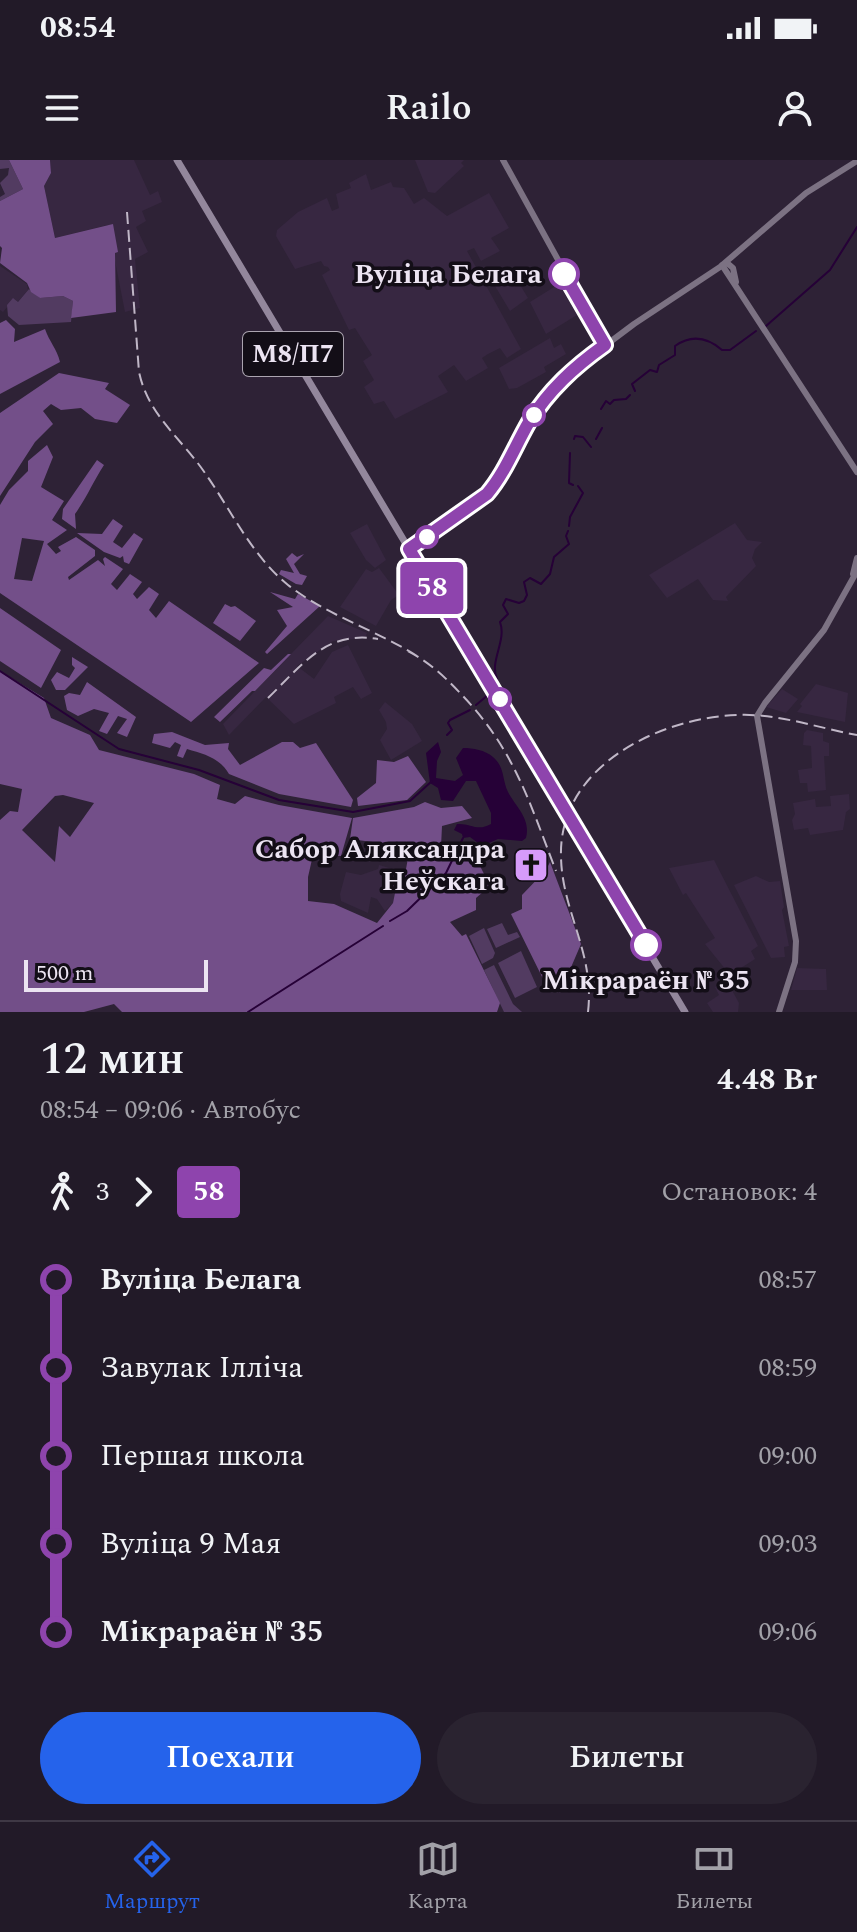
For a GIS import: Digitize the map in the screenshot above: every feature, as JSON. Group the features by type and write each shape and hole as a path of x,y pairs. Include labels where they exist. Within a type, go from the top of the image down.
{"main road":[{"name":"М8/П7","path":"177,160 685,1012"}],"street":[{"path":"505,160 606,344"},
{"path":"409,549 487,494 497,482 529,422 562,378 606,344 724,264 806,193 857,161"},
{"path":"735,254 733,268 736,285"},
{"path":"724,264 733,268"},
{"path":"724,264 857,472"},
{"path":"779,1012 795,962 796,941 757,716 824,630 856,568"}],"shaded area":[{"path":"0,160 9,160 23,189 0,201 5,194 0,183 8,175 9,168 0,169"},
{"path":"9,160 50,160 51,173 44,186 55,238 113,224 118,252 115,253 116,312 71,318 73,301 63,296 40,298 31,292 27,283 0,263 0,201 23,189"},
{"path":"50,160 134,160 150,195 158,191 162,202 142,211 146,221 136,227 148,252 135,259 140,308 125,312 108,225 55,238 44,186 51,173"},
{"path":"415,160 464,160 461,163 464,166 435,193 428,192"},
{"path":"366,174 371,190 391,182 393,187 404,188 414,204 424,198 447,216 489,193 509,228 491,238 500,251 481,261 474,248 467,251 521,349 507,358 500,348 488,354 482,358 488,368 466,381 454,365 438,376 448,392 395,419 384,401 374,404 364,387 374,380 363,361 372,355 355,328 349,330 322,275 330,270 321,261 295,269 276,236 277,230 298,212 327,198 332,211 339,208 336,194 351,188 349,183"},
{"path":"0,266 27,284 28,290 18,302 14,299 3,312 0,310"},
{"path":"511,270 528,298 510,311 492,281"},
{"path":"559,284 577,315 546,334 530,302"},
{"path":"29,289 40,298 63,296 73,301 71,322 19,325 8,316 7,305 13,298 18,302"},
{"path":"6,320 15,329 14,342 45,329 60,362 0,394 0,323"},
{"path":"550,338 554,348 561,344 566,354 544,367 546,372 517,388 509,389 499,368"},
{"path":"59,373 109,383 105,389 130,405 117,423 95,419 81,408 61,410 51,404 43,411 53,424 35,442 0,496 0,413"},
{"path":"47,445 53,457 41,487 64,501 52,520 67,530 47,544 56,554 61,551 58,547 76,537 95,550 95,556 68,577 69,580 98,560 105,566 105,557 123,569 111,584 117,590 130,574 142,582 133,594 137,599 149,587 159,594 149,610 156,618 169,601 259,663 191,722 0,593 0,505 9,490 28,471 28,461","holes":["22,538 44,541 32,581 14,579"]},
{"path":"97,460 104,465 75,514 76,529 62,519 63,509"},
{"path":"113,519 123,526 113,542 122,548 134,533 143,539 129,564 124,562 123,556 120,558 104,552 77,533 102,534"},
{"path":"735,523 747,540 762,542 752,558 756,566 726,597 728,601 713,600 698,579 667,598 649,575"},
{"path":"367,524 386,560 375,568 366,560 350,533"},
{"path":"292,553 297,557 304,554 294,564 300,574 307,576 302,585 279,574 281,570 294,573 286,559"},
{"path":"379,568 399,595 391,600 376,626 340,607 366,569 372,572"},
{"path":"270,592 295,599 298,594 320,606 267,654 265,652 287,626 277,610 293,607"},
{"path":"225,604 235,606 256,621 240,641 213,623"},
{"path":"0,608 61,650 41,688 0,661"},
{"path":"328,616 367,633 365,638 333,641 297,666 314,679 332,652 348,645 372,693 361,699 353,687 334,697 336,703 294,724 266,697 229,735 223,724"},
{"path":"291,654 220,722 214,717 264,668 271,670"},
{"path":"72,657 88,667 65,690 56,690 51,680 57,672 69,678 75,668"},
{"path":"0,671 44,698 51,718 90,735 99,750 194,774 220,785 217,799 235,804 245,796 352,818 341,856 313,855 308,877 308,901 334,904 377,923 393,903 398,878 404,880 410,847 350,839 353,818 414,807 425,802 441,808 462,806 472,818 442,826 441,847 476,858 490,886 476,898 476,910 450,922 462,936 466,934 500,1003 497,1012 122,1012 114,1004 84,1012 0,1012 0,820 10,811 18,812 22,789 0,784","holes":["55,796 94,803 70,837 59,826 55,862 22,830"]},
{"path":"87,682 136,717 127,737 117,733 127,719 118,716 107,734 99,731 109,713 94,709 78,716 67,710 64,696 69,693 80,695"},
{"path":"816,684 848,693 845,722 797,712"},
{"path":"782,689 798,699 786,713 766,707"},
{"path":"385,702 412,724 422,741 391,760 380,740 387,729 379,710"},
{"path":"807,730 823,733 823,741 829,743 829,756 824,756 826,790 808,792 807,783 800,783 798,770 812,768 811,746 803,745"},
{"path":"172,732 205,745 229,743 228,749 240,765 282,742 293,742 300,748 316,743 353,800 351,807 279,794 229,774 216,760 205,755 187,749 183,758 177,756 181,745 175,742 170,748 152,743 154,734"},
{"path":"438,742 441,752 436,778 455,781 463,775 456,758 463,748 483,751 497,761 508,792 525,819 526,838 522,841 498,839 482,846 470,837 463,838 454,830 457,824 478,827 491,824 491,813 476,781 466,781 453,801 441,800 438,788 430,783 426,753"},
{"path":"408,756 426,782 407,800 358,806 357,798 376,783 377,760 394,762"},
{"path":"849,794 850,809 846,812 843,830 810,835 808,828 794,830 793,803 815,799 816,807 831,806 830,796"},
{"path":"714,860 758,946 751,951 755,959 730,975 705,944 715,938 686,893 683,895 669,868"},
{"path":"550,862 581,944 560,993 556,987 549,991 511,914 522,909 522,895"},
{"path":"379,865 406,873 404,881 399,879 393,903 385,911 377,899 371,897 368,913 341,901 346,872 361,875 378,869"},
{"path":"756,876 769,882 780,881 789,946 784,947 785,957 771,958 734,885"},
{"path":"502,923 508,935 517,932 520,937 496,948 487,929"},
{"path":"484,928 495,953 493,958 482,964 469,936"},
{"path":"521,951 537,987 515,998 498,963"},
{"path":"494,965 513,1004 522,1012 504,1012 484,970"},
{"path":"797,968 826,969 827,990 791,990"},
{"path":"728,983 739,1003 738,1012 713,1012 707,1003 719,995 715,987"}],"waterway":[{"path":"766,326 830,270 857,227"},
{"path":"635,391 632,384 650,370 657,372 659,365 675,355 675,346 681,342 699,339 711,342 722,350 730,350 756,331"},
{"path":"601,409 606,401 610,404 630,395"},
{"path":"596,439 602,428"},
{"path":"574,439 575,436 583,437 591,447"},
{"path":"570,453 569,483 573,485"},
{"path":"569,526 570,517 583,493 578,486"},
{"path":"497,679 495,665 502,629 500,622 508,614 503,605 506,599 519,603 524,601 527,595 524,582 530,578 541,584 550,574 554,557 569,544 568,531"},
{"path":"0,671 119,749 199,770 279,800 353,812 410,801 432,781"},
{"path":"476,705 488,695"},
{"path":"447,735 452,730 448,723 450,720 470,710"},
{"path":"390,921 407,911 446,873 463,838"},
{"path":"248,1012 383,926"}],"railway":[{"path":"127,212 139,372 143,387 158,414 205,473 253,547 275,573 318,605 417,656"},
{"path":"268,698 304,662 329,645 360,638 378,639"},
{"path":"408,651 449,682 494,735 518,777 556,871"},
{"path":"588,1012 587,971 567,896 561,857 564,825 576,797 595,773 618,753 646,738 707,718 767,716 857,735"}],"bus line":[{"name":"58","path":"564,274 605,345 562,378 551,391 487,494 409,549 646,945"}],"place":[{"name":"Вуліца Белага","path":"564,274"},
{"name":"Сабор Аляксандра Неўскага","path":"531,865"},
{"name":"Мікрараён № 35","path":"646,945"}]}
